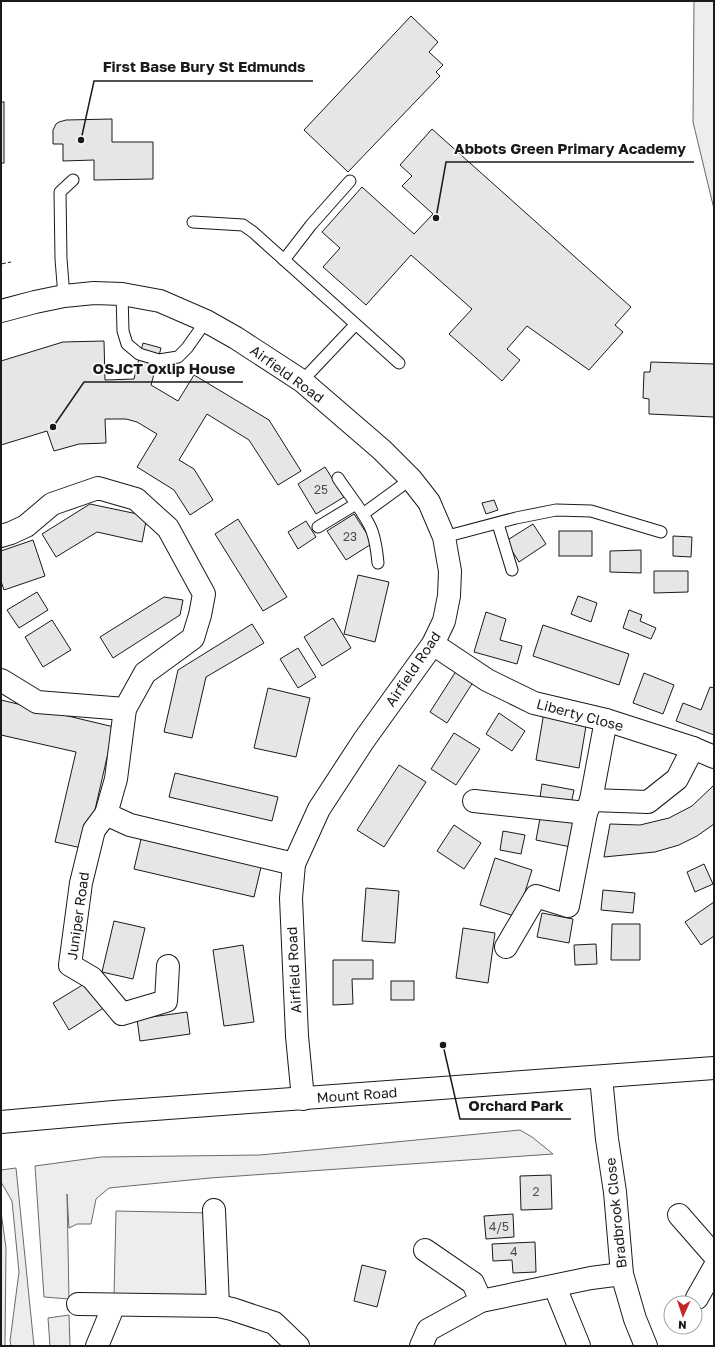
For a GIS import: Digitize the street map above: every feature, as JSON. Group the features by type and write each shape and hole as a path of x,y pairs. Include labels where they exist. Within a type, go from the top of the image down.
{"street":[{"name":"Airfield Road","path":"2,308 64,296 94,293 122,294 160,301 206,321 236,338 302,381 382,450 411,479 429,502 444,537 450,570 449,596 444,621 433,644 364,740 319,809 294,864 290,898 297,1036 303,1098"},
{"name":"Juniper Road","path":"1,536 11,534 26,526 52,504 98,488 136,498 168,528 204,594 200,615 193,638 145,673 125,709 116,779 106,814 94,830 81,884 70,966 92,978 122,1014 166,1001 168,966"},
{"name":"Liberty Close","path":"433,644 487,680 534,703 606,720 693,748 714,757"},
{"path":"1,680 37,702 125,709"},
{"path":"506,947 536,896 568,906 606,720"},
{"path":"474,801 589,806 648,802 677,779 693,748"},
{"path":"106,814 130,825 294,864"},
{"name":"Mount Road","path":"1,1122 114,1112 714,1068"},
{"name":"Bradbrook Close","path":"601,1077 607,1139 615,1192 622,1274 635,1319 646,1346"},
{"path":"214,1210 218,1306"},
{"path":"679,1215 714,1255"},
{"path":"425,1250 473,1284 481,1301"},
{"path":"700,1295 714,1268"},
{"path":"421,1346 428,1330 481,1301 591,1278 622,1274"},
{"path":"555,1286 579,1346"},
{"path":"78,1304 218,1306 274,1323 298,1346"},
{"path":"97,1346 114,1304"}],"lane":[{"path":"64,296 61,259 60,192 73,180"},
{"path":"284,260 350,181"},
{"path":"193,222 243,225 399,363"},
{"path":"122,294 123,331 127,344 138,354 159,360 178,356 187,348 206,321"},
{"path":"302,381 355,325"},
{"path":"338,478 363,514 372,530 376,545 378,563"},
{"path":"363,514 411,479"},
{"path":"318,527 356,504"},
{"path":"444,537 498,524 516,518 556,510 591,511 662,532"},
{"path":"498,524 512,570"}],"shaded area":[{"path":"694,1 714,1 714,209 693,122"},
{"path":"520,1130 532,1137 553,1154 210,1178 109,1188 96,1199 91,1224 77,1224 69,1228 67,1194 69,1299 44,1297 35,1166 101,1157 260,1155"},
{"path":"16,1168 34,1346 11,1346 10,1341 19,1272 12,1201 1,1182 1,1170"},
{"path":"116,1211 212,1213 210,1297 114,1296"},
{"path":"1,1212 6,1248 5,1346 1,1346"},
{"path":"69,1315 70,1346 50,1346 48,1318"}],"building":[{"path":"411,16 438,42 429,52 443,65 436,72 440,76 348,172 304,130"},
{"path":"1,102 4,102 4,163 1,163"},
{"path":"112,119 112,142 153,142 153,179 94,180 94,160 63,161 63,144 53,144 53,130 56,124 66,120"},
{"path":"432,129 631,307 615,325 623,332 589,370 527,326 507,349 520,360 502,381 449,334 472,309 411,255 366,305 323,267 340,248 322,232 362,187 414,234 433,214 402,186 412,176 400,165"},
{"path":"104,341 105,380 134,379 143,343 161,348 151,385 178,401 194,375 269,420 301,471 278,485 249,440 207,414 179,460 194,469 213,500 190,515 174,490 137,467 157,434 137,422 126,419 105,419 106,443 79,444 54,451 47,431 1,445 1,361 63,342"},
{"path":"651,362 714,364 714,417 649,414 649,399 643,398 644,372 650,372"},
{"path":"325,467 344,497 316,514 298,484"},
{"path":"494,500 498,510 486,514 482,503"},
{"path":"90,504 147,516 142,542 97,532 56,557 42,534"},
{"path":"354,514 373,543 346,560 327,531"},
{"path":"238,519 287,597 263,611 215,534"},
{"path":"306,521 316,537 298,549 288,532"},
{"path":"533,524 546,544 519,562 506,541"},
{"path":"559,531 592,531 592,556 559,556"},
{"path":"673,536 692,537 691,557 673,556"},
{"path":"33,540 45,576 4,590 1,581 1,551"},
{"path":"641,550 641,573 610,572 610,551"},
{"path":"654,571 688,571 688,592 654,593"},
{"path":"358,575 389,582 375,642 344,634"},
{"path":"37,592 48,610 19,628 7,610"},
{"path":"578,596 597,603 591,622 571,614"},
{"path":"164,597 183,600 180,615 113,658 100,637"},
{"path":"629,610 642,615 640,621 656,628 651,639 623,628"},
{"path":"486,612 506,619 500,640 522,646 517,664 474,652"},
{"path":"333,618 351,648 322,666 304,637"},
{"path":"52,620 71,650 43,667 25,637"},
{"path":"252,624 264,643 206,677 192,738 164,732 178,670"},
{"path":"543,625 629,654 619,685 533,656"},
{"path":"298,648 316,677 298,688 280,659"},
{"path":"460,665 477,676 447,723 430,712"},
{"path":"644,673 674,685 663,714 633,703"},
{"path":"710,687 714,688 714,735 676,721 683,703 701,710"},
{"path":"268,688 310,698 296,757 254,748"},
{"path":"1,700 114,727 86,849 55,842 76,752 1,735"},
{"path":"544,712 587,720 579,768 536,760"},
{"path":"499,713 525,731 512,751 486,734"},
{"path":"454,733 480,749 456,785 431,769"},
{"path":"399,765 426,782 384,847 357,830"},
{"path":"175,773 278,797 272,821 169,797"},
{"path":"542,784 574,790 570,809 539,804"},
{"path":"714,785 714,824 697,836 679,845 655,852 604,857 610,824 640,825 669,818 692,806"},
{"path":"541,813 576,819 571,847 536,840"},
{"path":"454,825 481,843 464,869 437,851"},
{"path":"503,831 525,835 521,854 500,850"},
{"path":"142,835 262,863 254,897 134,869"},
{"path":"495,858 532,870 517,917 480,905"},
{"path":"704,864 713,884 695,892 687,872"},
{"path":"366,888 399,891 395,943 362,941"},
{"path":"603,890 635,893 633,913 601,910"},
{"path":"714,902 714,936 701,945 685,922"},
{"path":"542,913 573,919 569,943 537,937"},
{"path":"114,921 145,928 133,979 102,972"},
{"path":"612,924 640,924 640,960 611,960"},
{"path":"463,928 495,933 488,983 456,978"},
{"path":"596,944 597,964 575,965 574,945"},
{"path":"243,945 254,1022 224,1026 213,950"},
{"path":"333,960 373,960 373,979 352,979 353,1004 333,1005"},
{"path":"89,981 105,1007 69,1030 53,1003"},
{"path":"391,981 414,981 414,1000 391,1000"},
{"path":"187,1012 190,1034 140,1041 137,1019"},
{"path":"551,1175 552,1209 521,1210 520,1176"},
{"path":"513,1214 514,1237 486,1239 484,1216"},
{"path":"535,1242 536,1272 513,1273 512,1260 493,1261 492,1244"},
{"path":"362,1265 386,1271 377,1307 354,1301"}],"fence":[{"path":"1,264 11,262"}],"place":[{"name":"First Base Bury St Edmunds","path":"81,140"},
{"name":"Abbots Green Primary Academy","path":"436,218"},
{"name":"OSJCT Oxlip House","path":"53,427"},
{"name":"Orchard Park","path":"443,1045"}]}
